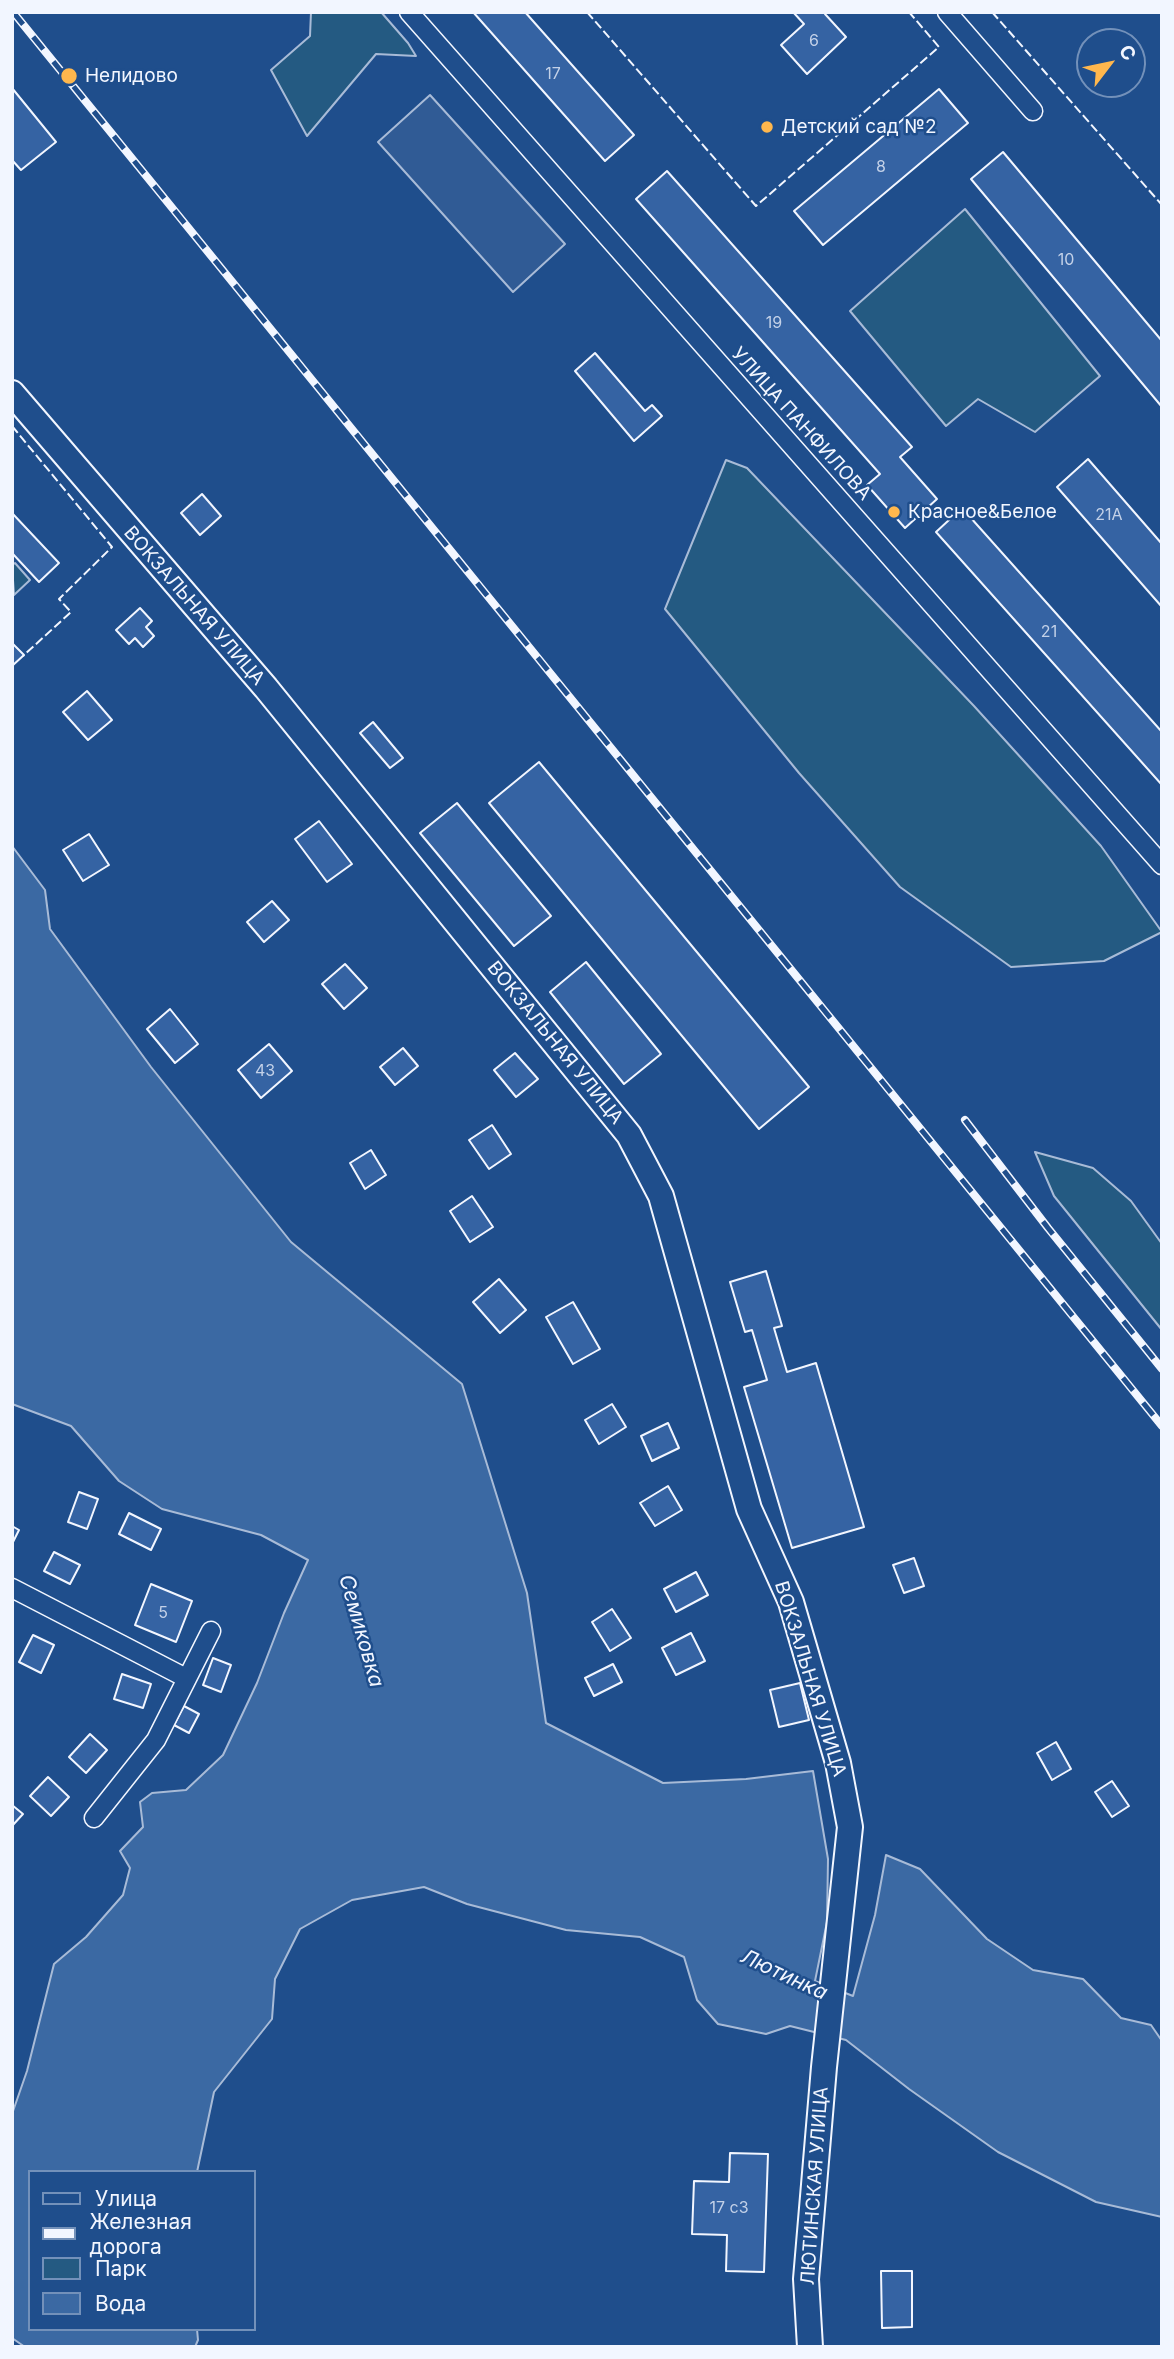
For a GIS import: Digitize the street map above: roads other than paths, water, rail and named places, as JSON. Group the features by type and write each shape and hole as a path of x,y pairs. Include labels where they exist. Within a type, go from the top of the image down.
{"main road":[{"name":"ВОКЗАЛЬНАЯ УЛИЦА","path":"12,393 275,699 629,1135 661,1196 749,1509 795,1616 838,1763 850,1827 824,2067"},
{"name":"ЛЮТИНСКАЯ УЛИЦА","path":"810,2347 806,2279 824,2067"}],"street":[{"name":"УЛИЦА ПАНФИЛОВА","path":"409,12 1162,864"},
{"path":"947,12 1033,111"},
{"path":"12,1588 186,1678"},
{"path":"94,1818 156,1740 211,1631"}],"water":[{"path":"12,846 45,890 50,929 151,1067 291,1242 462,1384 527,1593 546,1723 663,1783 746,1779 813,1771 828,1859 827,1922 815,1981 853,1996 875,1915 886,1855 920,1869 987,1939 1033,1970 1083,1979 1121,2018 1151,2025 1162,2041 1162,2217 1096,2202 998,2152 846,2040 790,2026 766,2034 718,2024 697,2000 684,1957 640,1937 566,1930 467,1904 424,1887 352,1900 300,1929 275,1979 272,2019 214,2092 197,2170 28,2170 28,2331 197,2331 195,2347 25,2347 12,2338 12,2114 27,2071 54,1964 86,1937 123,1895 130,1868 120,1851 143,1827 140,1802 152,1793 186,1790 223,1755 257,1683 308,1560 261,1535 162,1509 119,1481 71,1426 12,1404"}],"railway":[{"path":"13,12 1162,1426"},
{"path":"965,1120 1162,1369"}],"place":[{"name":"Нелидово","path":"69,76"},
{"name":"Детский сад №2","path":"767,127"},
{"name":"Красное&Белое","path":"894,512"}],"water label":[{"name":"Семиковка","path":"361,1631"},
{"name":"Лютинка","path":"784,1975"}]}
